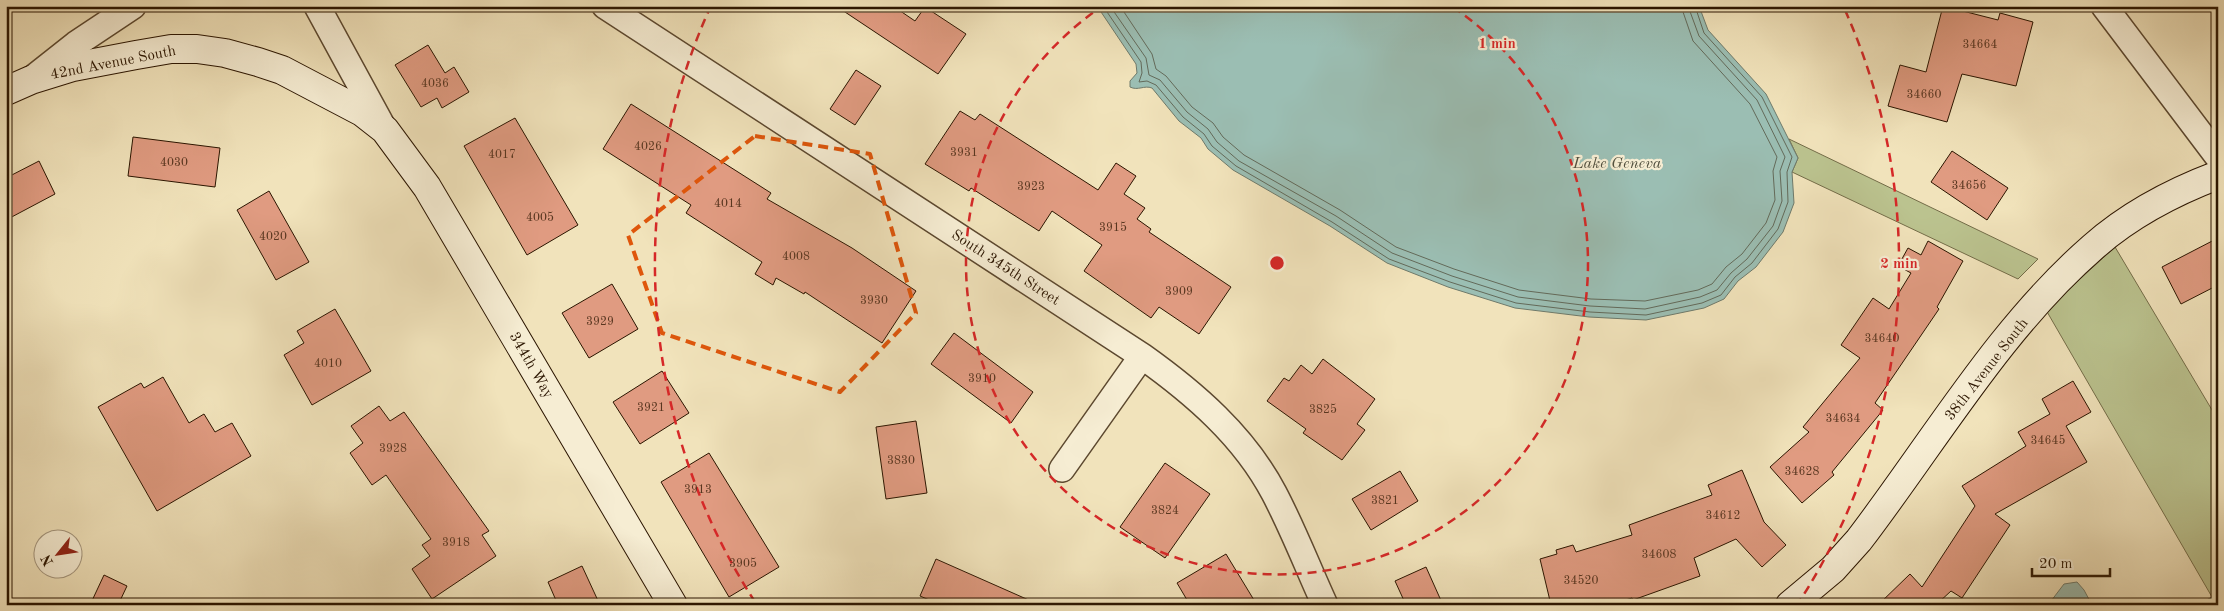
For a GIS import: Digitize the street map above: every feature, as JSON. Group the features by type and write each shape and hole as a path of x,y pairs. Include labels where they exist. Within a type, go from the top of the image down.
{"street":[{"name":"42nd Avenue South","path":"31,80 76,44 132,6"},
{"path":"317,6 385,130"},
{"name":"South 345th Street","path":"606,6 1142,356 1183,385 1248,452 1274,492 1325,605"},
{"path":"2104,6 2218,157"},
{"name":"42nd Avenue South","path":"6,91 31,80 73,67 171,49 197,49 234,55 282,70 362,112 385,130"},
{"name":"344th Way","path":"385,130 408,158 427,187 624,518 673,605"},
{"name":"38th Avenue South","path":"1790,605 1833,569 1859,540 1990,362 2055,283 2094,246 2126,222 2161,200 2192,184 2218,175"},
{"path":"1062,469 1142,356"}],"highlighted area":[{"path":"755,136 870,154 916,313 840,392 662,333 628,235"}],"green space":[{"path":"1789,139 2038,259 2018,279 1792,172 1798,158"},
{"path":"2115,247 2218,420 2218,598 2212,597 2046,310"}],"water":[{"name":"Lake Geneva","path":"1097,6 1699,6 1708,30 1766,94 1798,158 1792,172 1794,203 1783,232 1756,267 1738,281 1724,299 1704,308 1646,320 1589,317 1515,308 1448,287 1387,263 1330,226 1233,170 1208,149 1201,138 1179,121 1152,88 1130,87 1130,81 1137,73 1136,64"},
{"path":"2077,582 2092,605 2048,605 2064,584"},
{"path":"2212,597 2218,598 2218,605 2197,605"}],"building":[{"path":"836,6 893,6 915,21 925,7 966,34 938,74"},
{"path":"1943,6 1998,20 2000,13 2033,22 2016,86 1962,74 1947,122 1888,106 1900,65 1926,72"},
{"path":"428,45 445,73 454,67 469,92 442,108 437,98 421,107 395,65"},
{"path":"856,70 881,86 855,125 830,109"},
{"path":"631,104 771,193 767,199 852,248 916,291 882,343 805,292 804,294 776,278 773,285 755,274 762,262 686,213 691,205 603,149"},
{"path":"960,111 975,120 980,114 1098,190 1116,163 1136,176 1124,194 1145,208 1137,219 1151,229 1149,232 1231,287 1199,334 1159,307 1151,318 1084,271 1102,245 1052,211 1039,231 971,188 969,191 925,164"},
{"path":"515,118 578,225 527,255 464,146"},
{"path":"133,137 220,148 215,187 128,176"},
{"path":"1952,151 2008,188 1987,220 1931,182"},
{"path":"39,161 55,194 6,220 6,178"},
{"path":"269,191 309,262 276,280 237,210"},
{"path":"2218,238 2218,285 2181,304 2162,267"},
{"path":"1928,241 1963,261 1937,307 1939,309 1875,403 1883,410 1832,472 1834,475 1802,503 1770,467 1809,432 1803,427 1860,358 1841,345 1873,298 1889,309 1911,273 1898,266 1908,248 1921,255"},
{"path":"612,284 638,329 589,358 562,313"},
{"path":"335,309 371,371 312,405 284,355 304,343 297,331"},
{"path":"954,333 1033,392 1011,423 931,364"},
{"path":"1323,359 1375,399 1357,424 1365,430 1342,460 1303,433 1306,429 1267,401 1284,378 1289,381 1301,365 1312,374"},
{"path":"662,371 689,413 640,444 613,402"},
{"path":"163,377 189,423 204,414 215,432 232,423 251,456 157,511 98,407 141,383 144,388"},
{"path":"2073,381 2091,412 2066,426 2087,462 1995,514 2010,525 1962,598 1951,591 1938,603 1939,605 1878,605 1910,574 1922,587 1975,506 1962,486 2026,446 2018,432 2050,414 2042,399"},
{"path":"379,406 390,421 404,412 489,531 482,535 496,556 432,599 412,569 430,556 422,545 431,539 386,475 372,485 350,453 363,443 351,426"},
{"path":"916,421 927,493 886,499 876,427"},
{"path":"709,453 779,567 729,597 661,482"},
{"path":"1165,463 1210,494 1165,558 1120,527"},
{"path":"1742,470 1764,522 1786,545 1762,567 1736,539 1694,558 1700,576 1633,600 1632,598 1609,605 1551,605 1540,559 1557,554 1556,550 1573,545 1576,552 1632,535 1629,525 1712,495 1708,485"},
{"path":"1400,471 1418,501 1371,530 1352,499"},
{"path":"1226,554 1257,605 1190,605 1177,583"},
{"path":"936,559 1040,605 941,605 920,596"},
{"path":"582,566 600,605 558,605 548,582"},
{"path":"1426,567 1443,605 1406,605 1395,581"},
{"path":"104,575 127,586 118,605 90,605"}]}
